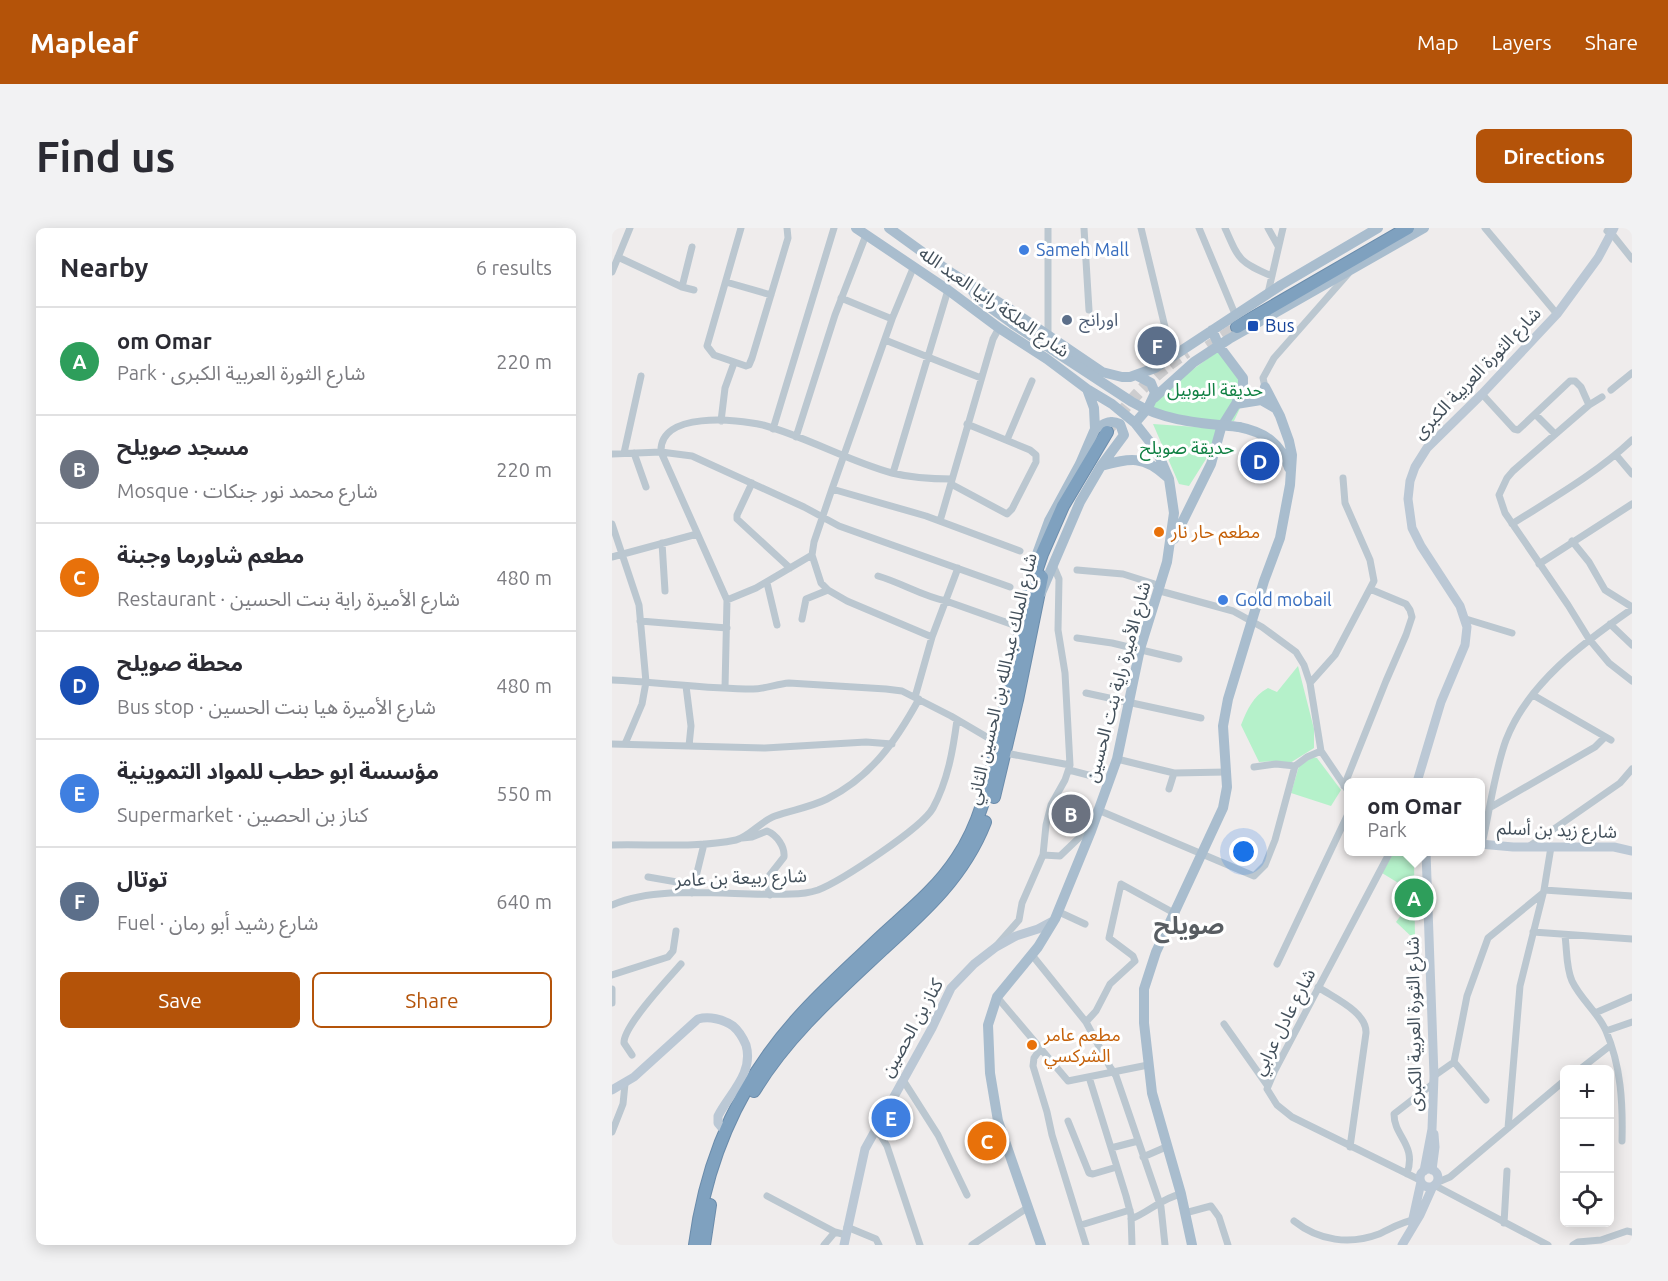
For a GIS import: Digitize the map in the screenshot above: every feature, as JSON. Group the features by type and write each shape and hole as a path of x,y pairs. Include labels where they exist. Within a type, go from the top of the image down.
{"highway":[{"path":"1235,321 1392,228"},
{"path":"1235,321 1408,228"},
{"name":"شارع الملك عبدالله بن الحسين الثاني","path":"695,1245 705,1188 724,1130 760,1065 797,1018 875,942 919,904 951,868 977,822 1001,748 1042,554 1063,506 1105,432"},
{"name":"شارع الملك عبدالله بن الحسين الثاني","path":"704,1245 711,1195 719,1166 730,1138 757,1087 772,1065 812,1018 923,914 950,884 970,855 992,803 1022,628 1034,594"}],"main road":[{"name":"شارع الملكة رانيا العبد الله","path":"856,228 1109,403"},
{"name":"شارع الملكة رانيا العبد الله","path":"889,228 1102,372 1122,377"},
{"path":"1378,228 1268,294 1235,321 1215,328 1155,368 1137,375 1122,377 1117,392 1109,403 1135,423 1166,385 1194,362 1229,339 1424,228"},
{"path":"969,284 977,298 1013,324 1132,402 1153,413 1174,420 1254,430 1276,444 1283,452 1291,474"},
{"path":"1215,328 1221,336 1229,339"},
{"path":"1170,547 1214,458 1221,428 1236,404 1243,387 1243,378 1219,346 1215,328"},
{"path":"1184,348 1192,348 1195,351 1197,358 1194,362"},
{"path":"1155,368 1158,380 1166,385"},
{"path":"1137,375 1151,383 1154,388 1154,398"},
{"path":"1192,1245 1152,1093 1144,1023 1145,982 1153,959 1223,808 1226,795 1223,738 1225,713 1284,523 1291,474 1291,449 1277,410 1265,387"},
{"path":"1086,389 1105,432"},
{"path":"1236,404 1261,400 1277,410"},
{"path":"1034,594 1046,584 1074,513 1101,466 1124,435 1120,424 1113,421 1106,423 1105,432"},
{"name":"شارع الأميرة راية بنت الحسين","path":"1041,1245 1002,1133 993,1098 989,1017 996,997 1032,955 1057,916 1091,831 1117,759 1140,649 1160,588 1170,547 1174,513 1169,479 1157,451 1135,423"},
{"path":"1101,466 1122,461 1141,460 1158,468 1169,479"}],"street":[{"path":"612,272 630,228"},
{"path":"741,228 707,346 711,353 734,363 749,365 788,238 787,228"},
{"path":"773,429 834,228"},
{"path":"1048,228 1048,336"},
{"path":"1084,228 1089,310"},
{"path":"1141,228 1172,356"},
{"path":"1199,228 1235,321"},
{"path":"1225,228 1236,254 1247,266 1272,276"},
{"path":"1268,228 1278,246"},
{"path":"1268,294 1282,228"},
{"path":"1485,228 1557,314"},
{"path":"1610,230 1632,260"},
{"name":"شارع الثورة العربية الكبرى","path":"1466,619 1454,595 1416,538 1410,520 1408,499 1410,481 1420,457 1557,314 1593,265 1610,230"},
{"path":"796,437 842,298 866,235"},
{"path":"682,286 692,247"},
{"path":"618,257 694,290"},
{"path":"914,266 892,319 814,542 812,555 821,583 828,590 847,601 932,637"},
{"path":"1265,387 1263,378 1274,357 1354,268"},
{"path":"726,282 771,295"},
{"path":"892,473 948,290"},
{"path":"842,298 892,319"},
{"path":"1031,324 1042,318 1048,311"},
{"path":"940,521 981,378 999,328"},
{"path":"885,340 981,378"},
{"path":"721,421 725,388 734,363"},
{"path":"1611,390 1632,373"},
{"path":"624,453 641,376"},
{"path":"1007,440 1032,381"},
{"path":"1482,394 1516,430 1521,429 1555,394 1573,381 1581,387 1589,405"},
{"path":"1602,397 1589,405 1513,471 1499,495 1500,503 1512,524 1589,639 1609,663 1632,681"},
{"path":"1535,414 1555,434"},
{"path":"725,688 727,600 661,452 660,445 664,437 677,426 691,422 750,423 796,437 844,457 892,473 951,482 999,511 1009,513 1036,462 1036,456 1030,450 967,424"},
{"path":"1512,524 1566,490 1616,455 1632,440"},
{"path":"612,454 661,452 692,456 856,532 1010,587"},
{"path":"634,453 646,487"},
{"path":"1616,455 1632,474"},
{"path":"1310,683 1335,655 1374,581 1373,566 1346,507 1343,478"},
{"path":"752,483 737,519 790,568"},
{"path":"832,489 940,521 1020,551"},
{"path":"1539,564 1632,504"},
{"path":"612,524 637,598 646,682 642,704 625,744"},
{"path":"612,557 697,534"},
{"path":"1485,829 1505,743 1518,716 1552,674 1589,639 1632,608 1605,590 1589,562 1572,541"},
{"path":"662,543 665,591"},
{"path":"727,600 746,594 767,583 812,555"},
{"path":"996,947 1020,920 1022,903 1043,855 1051,805 1070,768 1065,673 1058,630 1059,579 1053,565"},
{"path":"742,838 770,819 825,800 838,792 867,771 892,744 917,698 932,637 958,568"},
{"path":"1077,570 1123,574 1226,608 1252,620 1296,652 1304,665 1310,683 1321,751 1344,786"},
{"path":"878,576 899,582 936,600 945,601 1022,628"},
{"path":"767,583 777,625"},
{"path":"1350,778 1412,617 1406,604 1370,589"},
{"path":"801,620 806,599 828,590"},
{"path":"1420,778 1441,702 1465,645 1466,619 1512,633"},
{"path":"640,621 727,628"},
{"path":"1610,624 1632,645"},
{"path":"1077,638 1112,642 1179,659"},
{"path":"612,680 725,688 754,689 781,684 800,684 898,690 957,720 1001,748 1092,776"},
{"path":"686,686 691,726 689,746"},
{"path":"1086,693 1201,718"},
{"path":"1491,807 1608,738 1533,695"},
{"name":"شارع ربيعة بن عامر","path":"612,905 654,896 692,893 770,895 806,893 824,887 881,852 927,816 934,806 950,764 957,720"},
{"path":"612,744 765,748 866,742 892,744"},
{"path":"1098,810 1251,877 1257,875 1264,865 1275,840 1295,766 1321,751"},
{"path":"1117,759 1174,773 1226,772"},
{"path":"1254,767 1276,764 1295,766"},
{"path":"1528,847 1620,783 1632,769"},
{"path":"1169,789 1174,773"},
{"path":"1277,964 1344,822"},
{"path":"612,845 704,843 752,837 767,831 776,837 784,850 784,857 766,880 770,895"},
{"path":"1043,855 1061,855 1083,834 1091,831"},
{"path":"692,893 704,843"},
{"name":"شارع زيد بن أسلم","path":"1485,844 1629,849"},
{"path":"1508,1128 1519,997 1551,847"},
{"name":"شارع عادل عرابي","path":"1388,856 1267,1089 1270,1098 1286,1114 1408,1174 1424,1175"},
{"name":"شارع الثورة العربية الكبرى","path":"1420,856 1426,882"},
{"name":"شارع الثورة العربية الكبرى","path":"1413,1223 1424,1175 1435,1147 1432,1129 1434,1079 1426,856"},
{"path":"1426,863 1430,856"},
{"path":"648,877 694,885"},
{"path":"1086,1022 1096,1011 1110,984 1134,962 1133,956 1108,938 1121,884 1174,913"},
{"path":"1408,1174 1410,1165 1408,1146 1394,1122 1394,1114 1454,1062 1467,996 1491,933 1543,891 1632,896"},
{"path":"1057,916 1084,924"},
{"name":"كناز بن الحصين","path":"844,1245 863,1158 951,988 974,964 996,947 1016,936 1044,927 1057,916"},
{"path":"612,975 668,957 674,951 676,931"},
{"path":"1032,931 1044,939"},
{"path":"1533,932 1632,939"},
{"path":"1565,936 1571,981 1595,1013 1611,1045 1622,1093 1622,1141"},
{"path":"1032,955 1081,1014 1116,1076 1160,1203 1165,1245"},
{"path":"632,1055 624,1043 625,1035 647,1003 681,964"},
{"path":"1318,987 1359,1015 1366,1029 1350,1147"},
{"path":"612,990 612,1003"},
{"path":"996,997 1068,1081 1148,1065"},
{"path":"1595,1013 1632,997"},
{"path":"612,1090 625,1084 698,1019 711,1018 727,1022 737,1030 744,1041 749,1061 745,1073 717,1116 718,1123 724,1130"},
{"path":"1606,1031 1632,1022"},
{"path":"1224,1024 1260,1077 1268,1085"},
{"path":"1586,1065 1611,1045"},
{"path":"1041,1048 1035,1057 1033,1066 1086,1245"},
{"path":"1454,1062 1486,1100"},
{"path":"1089,1077 1130,1215 1132,1245"},
{"path":"903,1080 938,1135 967,1195"},
{"path":"612,1132 623,1104 625,1084"},
{"path":"1434,1185 1437,1176 1424,1175 1426,1186 1434,1185 1450,1177 1560,1084"},
{"path":"1068,1120 1089,1173 1117,1167"},
{"path":"875,1131 887,1146 920,1245"},
{"path":"1111,1148 1138,1141"},
{"path":"1143,1157 1166,1147"},
{"path":"1504,1223 1507,1171"},
{"path":"1434,1185 1548,1245"},
{"name":"شارع الثورة العربية الكبرى","path":"1401,1245 1434,1185"},
{"path":"1081,1225 1147,1212 1166,1198 1180,1194"},
{"path":"767,1196 835,1232 847,1231 876,1239 879,1245"},
{"path":"1185,1213 1211,1206 1219,1217 1228,1245"},
{"path":"972,1245 1027,1208"},
{"path":"1294,1221 1304,1229 1346,1241 1413,1223"},
{"path":"824,1245 835,1232"},
{"path":"1573,1245 1632,1232"}],"green space":[{"name":"حديقة اليوبيل","path":"1224,350 1250,387 1234,421 1189,419 1152,408 1161,393 1218,351"},
{"name":"حديقة صويلح","path":"1153,424 1225,429 1189,486 1179,484"},
{"path":"1298,666 1314,729 1314,748 1290,763 1259,762 1241,725 1254,699 1268,688 1277,692"},
{"path":"1313,757 1317,758 1341,790 1331,806 1291,793 1299,766"},
{"path":"1392,856 1414,858 1415,940 1396,922 1413,904 1413,892 1382,873"}],"tunnel":[{"path":"1208,347 1237,327"},
{"path":"1108,430 1144,387 1187,352"}],"place":[{"name":"Sameh Mall","path":"1024,250"},
{"name":"اورانج","path":"1067,320"},
{"name":"Bus","path":"1253,326"},
{"name":"توتال","path":"1157,346"},
{"name":"محطة صويلح","path":"1260,461"},
{"name":"مطعم حار نار","path":"1159,532"},
{"name":"Gold mobail","path":"1223,600"},
{"name":"مسجد صويلح","path":"1071,814"},
{"name":"om Omar","path":"1414,898"},
{"name":"مطعم عامر الشركسي","path":"1032,1045"},
{"name":"مؤسسة ابو حطب للمواد التموينية","path":"891,1118"},
{"name":"مطعم شاورما وجبنة","path":"987,1141"}],"district":[{"name":"صويلح","path":"1189,926"}]}
